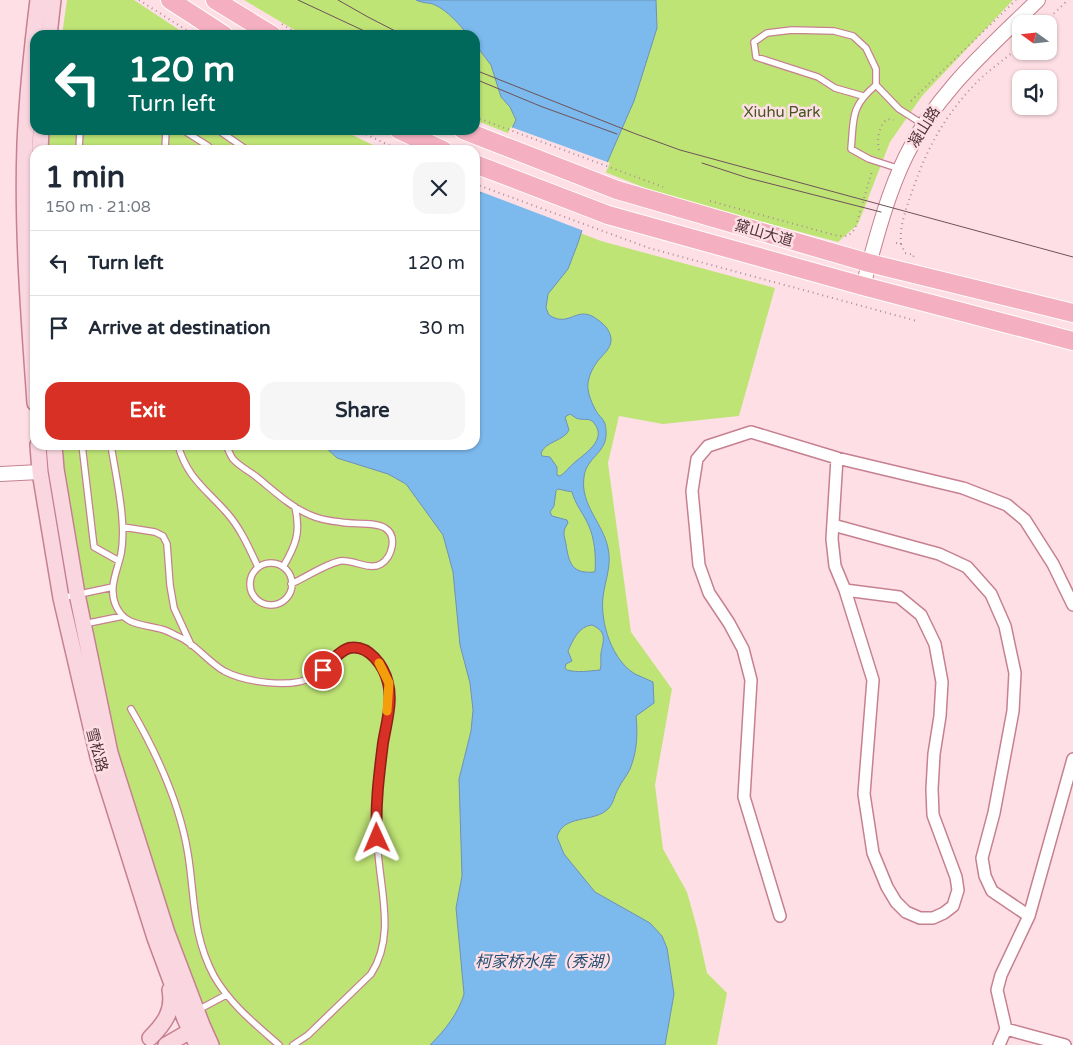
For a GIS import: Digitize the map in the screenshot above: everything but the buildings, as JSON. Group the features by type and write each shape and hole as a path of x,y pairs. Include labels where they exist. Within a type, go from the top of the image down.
{"main road":[{"path":"34,30 38,0"},
{"path":"50,30 53,0"},
{"path":"170,0 216,30"},
{"path":"215,0 264,30"},
{"path":"30,66 25,146 30,267"},
{"name":"黛山大道","path":"480,132 617,190 870,263 1073,313"},
{"path":"410,135 432,145"},
{"name":"黛山大道","path":"480,166 606,223 863,286 1073,341"},
{"name":"雪松路","path":"38,450 40,472 61,598 98,757 163,959 194,1026 211,1045"},
{"name":"雪松路","path":"54,450 77,594 110,754 167,933 194,1026"},
{"path":"144,1042 162,1026 170,1007 171,996 163,959"},
{"path":"144,1042 194,1026"},
{"path":"166,1045 194,1026"}],"street":[{"name":"凝山路","path":"863,286 890,194 906,156 924,125 957,80 1038,0"},
{"path":"780,916 744,797 751,680 743,649 729,623 709,593 699,565 692,491 697,459 708,446 751,432 837,458 963,488 1007,504 1025,520 1053,564 1073,604"},
{"path":"837,458 832,539 835,566 845,590 873,680 864,794 872,853 896,902 906,912 920,918 933,918 953,906 958,890 956,877 933,815 934,754 940,716 942,682 935,644 921,615 898,597 845,590"},
{"path":"0,474 40,472"},
{"path":"833,525 939,554 967,567 991,594 1005,626 1015,673 1011,720 994,812 982,858 984,876 992,891 1029,916"},
{"path":"999,1045 1006,1029 997,990 1001,975 1029,916 1073,758"},
{"path":"1006,1029 1065,1045"}],"lane":[{"path":"864,96 835,88 818,77 756,57 754,42 767,33 792,30 834,31 853,36 866,48 876,68 876,85 899,108 924,125"},
{"path":"876,85 864,96 854,112 851,149 869,159 900,169"},
{"path":"190,135 205,145"},
{"path":"225,135 240,145"},
{"path":"83,450 94,547 119,561"},
{"path":"112,450 123,527 123,542 113,580 113,588 116,605 126,620 135,624 161,629 178,636 224,671 250,680 295,683 311,678 348,648 362,649 374,656 382,667 389,683 389,701 376,807 378,852 386,926 382,953 378,964 371,974 308,1035 294,1045"},
{"path":"179,450 182,460 195,480 239,530 258,567"},
{"path":"228,450 232,458 295,507 310,515 346,523 377,525 386,528 392,537 392,548 388,557 380,565 368,566 355,562 341,561 292,584 286,597 281,602 274,604 260,602 251,591 250,584 251,578 258,567 271,563 288,571 292,584"},
{"path":"283,567 296,543 298,521 295,507"},
{"path":"123,527 156,532 163,536 167,544 174,608 192,646"},
{"path":"61,598 113,588"},
{"path":"67,627 123,616"},
{"path":"131,708 150,742 177,812 188,852 196,926 203,951 214,976 226,995 235,1006 279,1045"},
{"path":"194,1026 226,995"}],"path":[{"path":"140,0 186,30"},
{"path":"911,101 1016,0"},
{"path":"1052,15 1068,0"},
{"path":"912,259 914,255 905,252 901,244 900,235 909,199 922,163 936,135 957,103 982,78 1012,53"},
{"path":"880,150 878,140 883,122 887,119 894,120"},
{"path":"480,131 623,172 670,190"},
{"path":"368,135 388,145"},
{"path":"707,200 838,236 848,236 854,232 872,171"},
{"path":"480,185 606,223 658,251 917,321"},
{"path":"896,243 901,244"}],"green space":[{"path":"67,0 134,0 179,30 63,30"},
{"name":"Xiuhu Park","path":"244,0 1013,0 922,96 890,142 858,224 838,242 670,198 480,122 480,30 295,30"},
{"path":"50,135 352,135 373,145 48,145"},
{"path":"480,195 601,241 775,288 739,416 663,424 619,416 608,463 631,632 672,689 655,785 663,849 687,892 707,973 727,993 717,1045 218,1045 173,931 119,756 87,614 60,450 480,450"}],"water":[{"name":"柯家桥水库（秀湖）","path":"416,0 656,0 657,28 634,101 593,195 568,269 548,294 546,308 549,315 556,319 584,314 591,315 605,326 610,335 610,344 594,367 588,383 592,403 605,423 606,438 604,445 586,470 584,477 585,496 602,530 608,548 609,567 603,607 609,640 620,660 627,668 653,682 654,703 636,716 636,743 632,763 610,807 595,816 566,825 560,830 557,837 564,854 595,892 650,923 662,936 667,948 674,994 665,1045 430,1045 450,1021 464,994 456,908 462,876 459,779 471,731 473,710 470,683 460,645 453,572 443,535 406,484 388,474 337,458 328,450 480,450 480,194 516,120 510,107 501,97 491,65 480,51 480,30 464,30 444,10 433,4","holes":["570,414 575,418 592,421 598,429 598,435 593,446 560,476 557,475 557,467 550,457 542,456 541,453 547,446 567,434 569,430 565,417","558,489 572,492 588,524 594,548 595,572 581,571 570,562 564,535 568,523 567,520 552,516 550,512 554,506","592,625 600,631 603,637 600,670 579,672 567,670 565,668 566,664 572,661 568,651 577,634 583,628"]}],"pier":[{"path":"511,127 610,163 595,196 584,231 480,191"}],"tram line":[{"path":"298,0 362,30"},
{"path":"338,0 393,30"},
{"path":"480,72 680,150 1073,257"},
{"path":"480,81 540,106 617,134"},
{"path":"702,163 748,178 881,212"}],"slow traffic":[{"path":"379,663 389,683 387,711"}],"route":[{"path":"323,670 348,648 362,649 374,656 382,667 389,683 389,701 377,798 377,838"}]}
